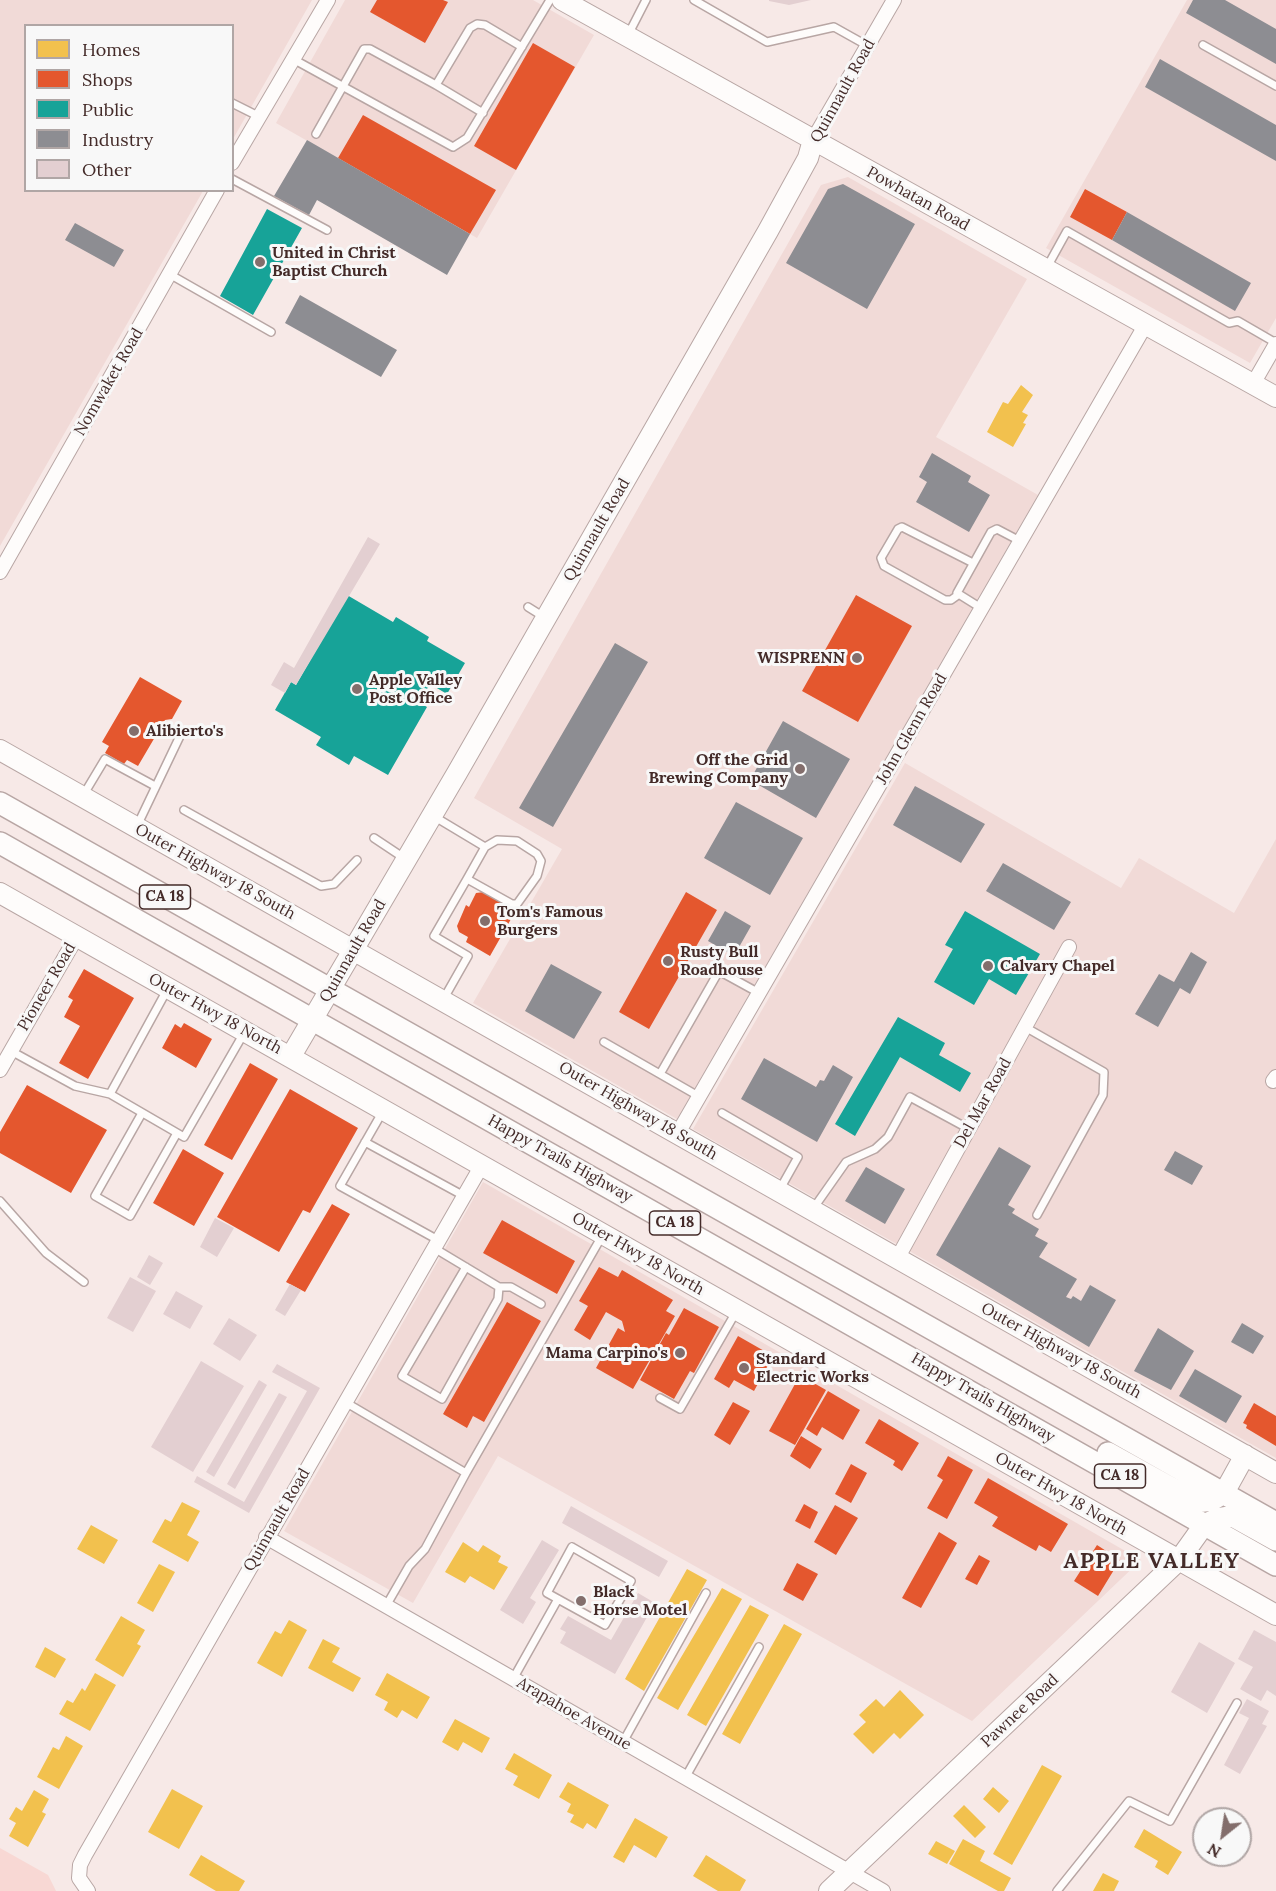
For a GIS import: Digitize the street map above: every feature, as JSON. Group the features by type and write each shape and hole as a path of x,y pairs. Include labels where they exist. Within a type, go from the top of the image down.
{"main road":[{"name":"CA 18","path":"0,803 1276,1523"},
{"name":"Happy Trails Highway","path":"0,843 1276,1565"},
{"path":"1036,1428 1066,1430 1196,1502 1212,1500 1224,1493"},
{"path":"1204,1525 1217,1519 1233,1516 1276,1540"}],"street":[{"path":"234,160 328,0"},
{"name":"Powhatan Road","path":"562,0 1276,397"},
{"name":"Quinnault Road","path":"291,1056 407,860 768,231 808,159 813,140 894,0"},
{"name":"Nomwaket Road","path":"0,572 171,275 216,192"},
{"name":"John Glenn Road","path":"678,1133 1146,324"},
{"path":"1253,384 1276,344"},
{"name":"Outer Highway 18 South","path":"0,750 1276,1473"},
{"name":"Outer Hwy 18 North","path":"0,893 1276,1615"},
{"name":"Pioneer Road","path":"0,1070 76,936"},
{"name":"Del Mar Road","path":"897,1259 1069,947"},
{"name":"Quinnault Road","path":"88,1891 79,1878 80,1865 85,1855 482,1165"},
{"path":"1224,1493 1245,1455"},
{"name":"Pawnee Road","path":"829,1891 1179,1560 1204,1525"},
{"name":"Arapahoe Avenue","path":"266,1537 883,1891"}],"lane":[{"path":"293,59 453,147 467,138 550,0"},
{"path":"627,36 646,0"},
{"path":"694,0 767,42 834,27 868,46"},
{"path":"436,85 473,26 485,25 522,47"},
{"path":"1203,45 1276,86"},
{"path":"316,134 361,51 367,48 483,112"},
{"path":"234,104 260,117"},
{"path":"234,180 327,230"},
{"path":"1046,271 1066,231 1228,323 1238,321 1276,344"},
{"path":"171,275 271,332"},
{"path":"958,596 945,600 884,566 881,558 898,529 905,527 973,563"},
{"path":"958,596 958,590 994,529 1020,541"},
{"path":"958,596 981,608"},
{"path":"528,608 546,618"},
{"path":"137,827 154,786 180,736"},
{"path":"82,796 105,759 154,786"},
{"path":"184,810 321,886 334,884 357,860"},
{"path":"432,815 485,847"},
{"path":"374,838 407,860"},
{"path":"443,1000 468,956 434,936 485,847 497,840 517,841 531,849 541,861 537,876 517,904 512,904 467,879"},
{"path":"660,1074 719,971 759,993"},
{"path":"110,1094 169,987"},
{"path":"1025,1028 1104,1072 1103,1095 1037,1215"},
{"path":"11,1051 75,1086 110,1094 184,1137 245,1030"},
{"path":"604,1042 700,1097"},
{"path":"812,1210 846,1162 875,1149 888,1137 910,1097 969,1130"},
{"path":"384,1109 339,1186 436,1244 466,1267 499,1287 511,1287 542,1304"},
{"path":"142,1113 95,1196 130,1216 177,1133"},
{"path":"722,1113 798,1157 779,1191"},
{"path":"365,1142 464,1196"},
{"path":"0,1201 21,1228 46,1253 84,1282"},
{"path":"387,1606 409,1566 425,1549 466,1473 604,1234"},
{"path":"466,1267 402,1376 442,1399 498,1299 499,1287"},
{"path":"660,1398 680,1409 737,1310"},
{"path":"345,1402 466,1473"},
{"path":"572,1548 631,1581 605,1625 558,1599 547,1593 572,1548"},
{"path":"623,1742 705,1593"},
{"path":"513,1679 558,1599"},
{"path":"685,1778 759,1647"},
{"path":"1057,1891 1129,1801 1170,1821 1237,1703"}],"shaded area":[{"path":"0,0 312,0 234,137 234,24 24,24 24,192 202,192 0,546"},
{"path":"345,0 533,0 594,35 477,238 276,123"},
{"path":"1187,0 1276,0 1276,318 1250,363 1046,248"},
{"path":"848,177 1027,279 936,437 1038,495 677,1119 473,1003 562,849 474,798 821,185"},
{"path":"905,763 1121,888 1139,858 1234,913 1276,839 1276,1458 693,1129"},
{"path":"483,1182 1141,1560 972,1721 498,1456 413,1603 284,1531"},
{"path":"0,1848 48,1875 56,1891 0,1891"}],"building: Homes":[{"path":"1021,385 1033,395 1022,412 1028,415 1023,423 1026,424 1013,447 987,432 1003,402 1008,404"},
{"path":"182,1502 200,1511 187,1535 199,1542 188,1562 152,1542 165,1519 171,1522"},
{"path":"91,1525 118,1540 104,1564 77,1549"},
{"path":"463,1542 478,1552 483,1545 501,1556 498,1562 508,1567 494,1590 470,1576 465,1583 445,1572"},
{"path":"159,1564 175,1572 153,1612 137,1603"},
{"path":"687,1569 707,1580 644,1691 625,1679"},
{"path":"722,1588 742,1599 678,1710 657,1698"},
{"path":"750,1605 769,1615 706,1726 687,1715"},
{"path":"121,1616 145,1630 137,1644 141,1646 123,1677 95,1660"},
{"path":"289,1620 307,1630 282,1677 257,1663 275,1631 281,1634"},
{"path":"784,1624 802,1634 740,1744 722,1734"},
{"path":"323,1639 340,1648 332,1662 361,1678 353,1692 308,1668"},
{"path":"45,1647 66,1659 55,1678 35,1667"},
{"path":"95,1673 116,1685 90,1731 59,1714 67,1700 73,1703 82,1688 85,1691"},
{"path":"387,1673 430,1697 417,1719 402,1710 397,1718 384,1710 388,1702 375,1695"},
{"path":"900,1690 924,1715 900,1739 894,1733 873,1754 853,1734 866,1722 859,1715 876,1699 884,1707"},
{"path":"455,1719 490,1738 482,1753 463,1742 458,1751 442,1742"},
{"path":"66,1736 83,1746 59,1789 37,1777 53,1747 59,1750"},
{"path":"514,1753 552,1775 539,1799 513,1785 518,1776 505,1769"},
{"path":"1042,1765 1062,1776 1012,1865 993,1854"},
{"path":"568,1782 609,1805 596,1829 587,1823 583,1829 570,1822 574,1815 567,1812 571,1804 559,1797"},
{"path":"993,1787 1009,1801 999,1813 983,1799"},
{"path":"172,1789 203,1806 179,1849 148,1832"},
{"path":"34,1790 49,1799 42,1812 46,1814 28,1847 9,1836 16,1823 9,1819 16,1807 22,1811"},
{"path":"964,1805 986,1827 975,1838 953,1816"},
{"path":"635,1818 668,1837 656,1858 634,1845 624,1863 613,1857"},
{"path":"1144,1829 1182,1852 1168,1875 1155,1867 1158,1861 1134,1847"},
{"path":"963,1839 985,1851 980,1861 1011,1878 1004,1891 998,1891 949,1864"},
{"path":"936,1841 955,1851 947,1864 928,1854"},
{"path":"201,1855 245,1881 239,1891 216,1891 189,1875"},
{"path":"706,1855 746,1880 740,1891 718,1891 693,1876"},
{"path":"1103,1873 1119,1881 1114,1891 1093,1891"}],"building: Shops":[{"path":"377,0 443,0 448,2 425,43 370,12"},
{"path":"533,43 575,67 516,170 474,146"},
{"path":"363,115 496,190 470,234 338,158"},
{"path":"1085,189 1127,212 1112,240 1070,217"},
{"name":"WISPRENN","path":"856,595 912,626 858,722 802,691"},
{"name":"Alibierto's","path":"140,677 182,701 172,719 165,720 138,766 127,760 124,764 105,753 109,746 102,742"},
{"name":"Tom's Famous Burgers","path":"484,892 507,902 504,907 515,912 490,956 466,942 468,937 459,932 457,926 466,905 469,907 476,893"},
{"name":"Rusty Bull Roadhouse","path":"686,892 717,910 649,1029 619,1012"},
{"path":"84,969 134,998 88,1079 59,1063 80,1026 64,1017 73,1000 68,997"},
{"path":"184,1023 212,1039 196,1068 162,1048 175,1024 181,1028"},
{"path":"250,1063 278,1079 232,1160 204,1145"},
{"path":"27,1085 107,1130 71,1193 0,1153 0,1132"},
{"path":"290,1089 358,1128 310,1213 303,1210 279,1252 217,1217"},
{"path":"183,1149 224,1173 194,1226 153,1203"},
{"path":"332,1204 350,1214 305,1292 286,1282"},
{"path":"502,1220 575,1261 557,1294 483,1253"},
{"path":"599,1267 618,1277 622,1270 673,1300 666,1311 675,1316 633,1389 596,1368 618,1328 625,1332 622,1321 606,1312 590,1340 574,1330 588,1306 579,1301"},
{"path":"507,1302 541,1321 484,1422 473,1416 467,1428 443,1414"},
{"name":"Mama Carpino's","path":"684,1308 719,1327 694,1373 690,1371 674,1399 640,1380 666,1333 669,1335"},
{"name":"Standard Electric Works","path":"738,1336 773,1356 754,1391 734,1380 729,1388 714,1379"},
{"path":"800,1375 826,1390 795,1445 769,1431"},
{"path":"828,1391 860,1410 843,1440 822,1427 817,1436 806,1429"},
{"path":"733,1402 750,1411 730,1445 714,1435"},
{"path":"1254,1403 1276,1416 1276,1446 1246,1428 1247,1425 1243,1423"},
{"path":"879,1419 919,1443 902,1471 893,1465 895,1461 865,1443"},
{"path":"801,1436 822,1449 810,1469 790,1456"},
{"path":"948,1456 973,1470 947,1519 927,1508 943,1480 937,1476"},
{"path":"851,1464 867,1473 851,1503 835,1494"},
{"path":"988,1478 1068,1524 1051,1552 1039,1545 1036,1551 992,1526 998,1517 974,1503"},
{"path":"804,1504 818,1512 810,1529 795,1521"},
{"path":"835,1505 858,1518 836,1555 814,1542"},
{"path":"939,1532 957,1543 921,1608 902,1598"},
{"path":"1097,1545 1120,1560 1098,1596 1074,1581"},
{"path":"979,1555 990,1561 977,1585 965,1579"},
{"path":"797,1563 818,1574 803,1601 783,1590"}],"building: Public":[{"name":"United in Christ Baptist Church","path":"267,209 302,228 253,315 220,296"},
{"name":"Apple Valley Post Office","path":"347,595 393,622 396,617 429,637 427,641 465,663 447,694 430,684 420,703 427,707 388,775 354,756 349,765 316,745 321,737 275,710 291,682 296,685"},
{"name":"Calvary Chapel","path":"965,911 1040,954 1016,995 989,979 974,1005 934,982 953,949 945,945"},
{"path":"898,1017 945,1043 939,1055 971,1073 960,1092 900,1057 855,1136 835,1124"}],"building: Industry":[{"path":"1193,0 1225,0 1276,29 1276,64 1186,13"},
{"path":"1160,59 1276,125 1276,161 1145,87"},
{"path":"307,140 470,234 447,275 317,200 309,215 274,196"},
{"path":"843,184 915,224 867,309 786,263 828,189"},
{"path":"1127,212 1251,283 1235,311 1112,240"},
{"path":"75,223 124,250 114,267 65,240"},
{"path":"300,295 397,350 381,377 285,323"},
{"path":"932,453 971,476 968,482 990,495 969,532 916,502 927,482 919,477"},
{"path":"615,643 648,662 553,827 519,808"},
{"name":"Off the Grid Brewing Company","path":"783,721 850,759 816,818 750,780"},
{"path":"915,786 985,824 961,863 893,825"},
{"path":"736,802 803,838 770,895 704,858"},
{"path":"1003,863 1071,902 1054,930 986,891"},
{"path":"725,911 751,926 734,956 708,941"},
{"path":"1191,952 1207,962 1190,994 1180,988 1158,1027 1135,1014 1159,974 1174,982"},
{"path":"551,964 602,992 574,1039 525,1011"},
{"path":"764,1058 816,1087 820,1080 824,1081 833,1065 853,1077 817,1142 741,1099"},
{"path":"999,1147 1031,1166 1008,1205 1015,1209 1012,1213 1039,1229 1035,1236 1048,1243 1039,1257 1077,1279 1066,1297 1071,1299 1073,1296 1081,1301 1090,1285 1116,1300 1089,1347 936,1255"},
{"path":"1175,1151 1203,1166 1192,1185 1164,1170"},
{"path":"866,1167 905,1189 885,1224 845,1201"},
{"path":"1242,1323 1264,1336 1253,1354 1231,1342"},
{"path":"1158,1328 1194,1351 1171,1390 1134,1371"},
{"path":"1195,1369 1242,1396 1226,1423 1179,1396"}],"building: Other":[{"path":"769,0 811,0 789,5 769,1"},
{"path":"368,537 380,544 296,685 291,682 285,693 271,685 284,662 294,668"},
{"path":"215,1218 234,1228 217,1257 200,1247"},
{"path":"149,1255 163,1263 150,1285 137,1277"},
{"path":"130,1277 156,1291 133,1332 107,1318"},
{"path":"290,1284 301,1290 285,1316 275,1310"},
{"path":"176,1291 203,1306 190,1329 163,1314"},
{"path":"229,1318 257,1335 240,1361 213,1344"},
{"path":"201,1361 244,1386 193,1472 151,1447"},
{"path":"277,1364 320,1388 249,1513 194,1482 197,1476 244,1502 307,1391 272,1372"},
{"path":"259,1380 267,1385 214,1477 206,1472"},
{"path":"279,1393 287,1397 235,1489 227,1484"},
{"path":"571,1506 668,1561 659,1577 562,1523"},
{"path":"542,1540 559,1550 530,1598 536,1602 523,1624 500,1610"},
{"path":"638,1593 655,1603 615,1674 560,1643 566,1632 560,1629 568,1616 611,1640"},
{"path":"1254,1630 1276,1642 1276,1696 1267,1690 1261,1701 1240,1689 1253,1667 1238,1659"},
{"path":"1199,1642 1235,1663 1207,1713 1171,1692"},
{"path":"1247,1699 1269,1711 1262,1724 1267,1726 1240,1774 1224,1765 1249,1718 1239,1713"}],"place":[{"name":"United in Christ Baptist Church","path":"260,262"},
{"name":"WISPRENN","path":"857,658"},
{"name":"Apple Valley Post Office","path":"357,689"},
{"name":"Alibierto's","path":"134,731"},
{"name":"Off the Grid Brewing Company","path":"800,769"},
{"name":"Tom's Famous Burgers","path":"485,921"},
{"name":"Rusty Bull Roadhouse","path":"668,961"},
{"name":"Calvary Chapel","path":"988,966"},
{"name":"Mama Carpino's","path":"680,1353"},
{"name":"Standard Electric Works","path":"744,1368"},
{"name":"Black Horse Motel","path":"581,1601"}],"district":[{"name":"APPLE VALLEY","path":"1152,1562"}]}
